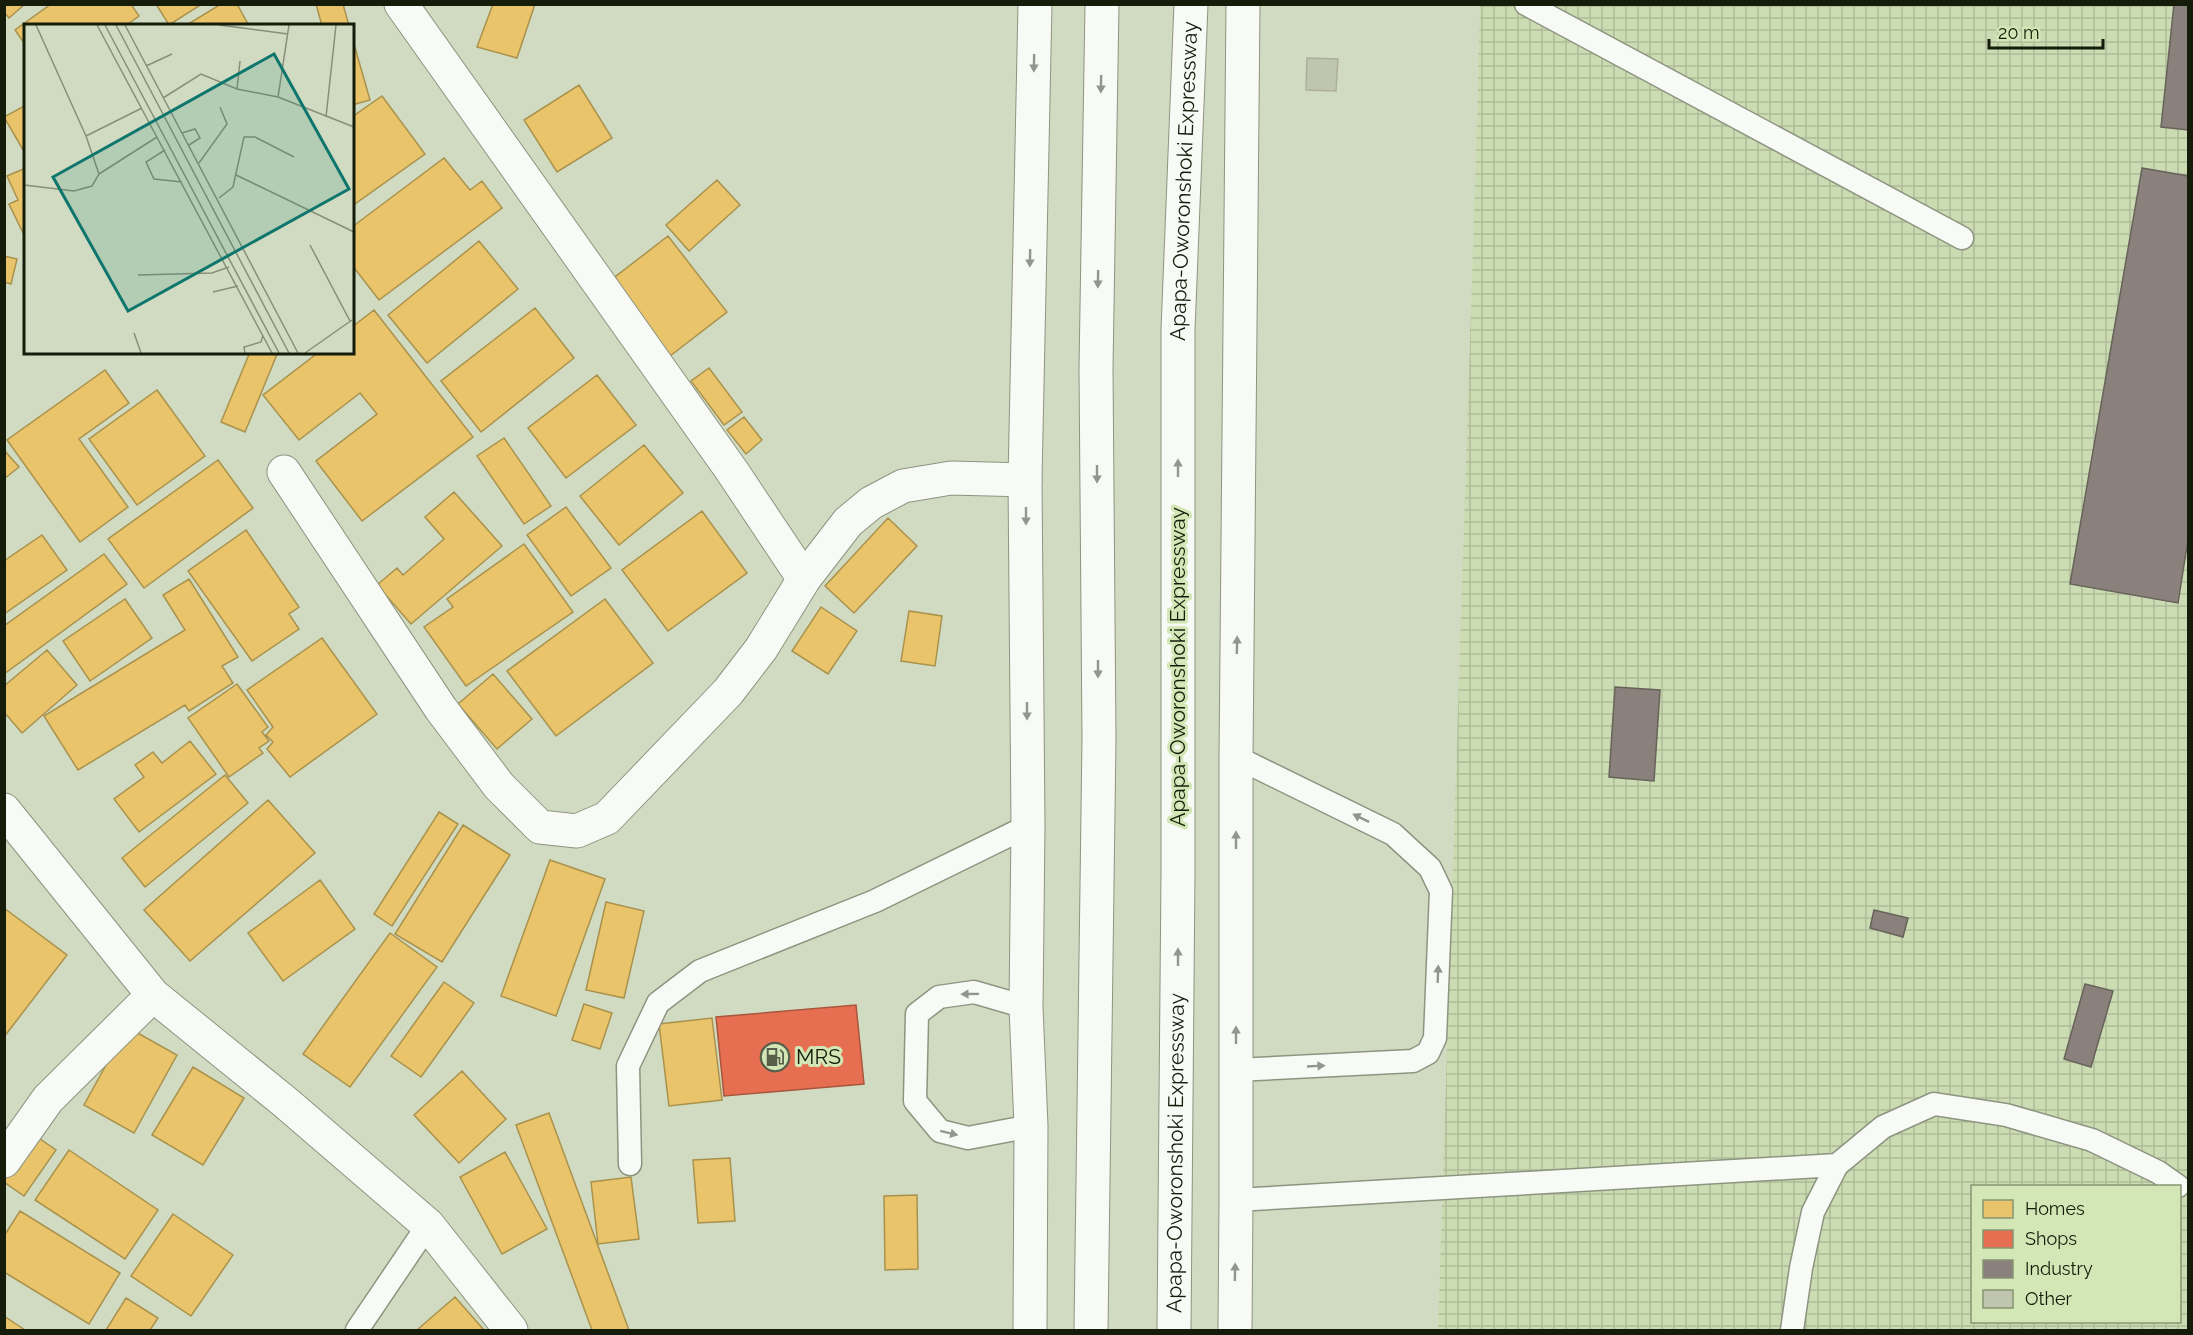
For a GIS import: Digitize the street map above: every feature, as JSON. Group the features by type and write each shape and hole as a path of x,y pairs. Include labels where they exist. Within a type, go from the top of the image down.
{"main road":[{"path":"401,4 732,471 804,579"},
{"path":"1030,1330 1031,1126 1026,1007 1028,826 1025,480 1035,4"},
{"path":"1091,1330 1099,738 1096,368 1102,4"},
{"name":"Apapa-Oworonshoki Expressway","path":"1174,1330 1178,873 1178,330 1191,4"},
{"path":"1235,1330 1236,757 1243,4"},
{"path":"284,472 441,709 499,786 540,827 577,831 607,818 728,692 761,649 804,579 848,522 871,503 903,486 951,478 1025,480"},
{"path":"4,810 153,995 285,1102 428,1225 511,1330"},
{"path":"4,1161 48,1100 153,995"}],"lane":[{"path":"1526,4 1962,238"},
{"path":"1236,757 1393,834 1430,868 1441,891 1435,1038 1428,1053 1413,1061 1236,1070"},
{"path":"630,1164 628,1066 658,1003 700,971 875,901 1028,826"},
{"path":"1026,1007 974,992 939,997 917,1014 915,1101 940,1131 968,1138 1031,1126"},
{"path":"1792,1330 1801,1268 1813,1212 1837,1165 1883,1127 1934,1104 2006,1115 2092,1140 2158,1172 2176,1185"},
{"path":"1236,1200 1837,1165"},
{"path":"357,1330 428,1225"}],"shaded area":[{"path":"1480,5 2188,5 2188,1330 1438,1330"}],"building: Homes":[{"path":"4,4 25,4 9,18 4,12"},
{"path":"51,4 131,4 139,16 128,24 24,24 24,43 15,30"},
{"path":"156,4 202,4 171,24"},
{"path":"221,4 237,4 248,24 188,24"},
{"path":"316,4 343,4 348,24 321,24"},
{"path":"493,4 535,4 517,58 477,47"},
{"path":"354,44 370,100 354,104"},
{"path":"579,85 612,138 557,172 524,120"},
{"path":"382,96 425,154 354,205 354,116"},
{"path":"24,106 24,152 4,117"},
{"path":"444,158 470,190 482,181 502,208 379,300 354,268 354,226"},
{"path":"24,169 24,235 9,204 18,200 7,176"},
{"path":"717,180 740,205 689,251 666,225"},
{"path":"668,236 727,312 670,356 611,280"},
{"path":"479,241 518,289 427,363 388,315"},
{"path":"4,256 17,259 11,284 4,282"},
{"path":"535,308 574,358 481,432 441,381"},
{"path":"374,310 473,437 362,521 316,461 377,414 360,393 299,440 263,395 316,354 354,354 354,325"},
{"path":"249,354 277,354 245,432 221,422"},
{"path":"709,368 742,412 724,425 691,381"},
{"path":"105,370 129,403 79,439 128,507 80,542 7,440"},
{"path":"597,375 636,425 566,478 528,428"},
{"path":"157,390 205,456 137,505 89,439"},
{"path":"744,417 762,440 746,454 727,430"},
{"path":"504,438 551,506 524,524 477,456"},
{"path":"644,445 683,493 619,545 580,496"},
{"path":"4,450 19,467 4,479"},
{"path":"218,460 253,508 144,588 108,539"},
{"path":"454,492 502,546 411,624 377,585 397,568 403,575 444,539 425,517"},
{"path":"566,507 611,568 571,596 527,535"},
{"path":"702,511 747,573 668,631 622,570"},
{"path":"888,518 917,546 854,613 825,586"},
{"path":"246,530 299,607 289,614 299,629 252,661 188,571"},
{"path":"42,535 67,570 4,614 4,561"},
{"path":"524,544 573,612 466,686 424,627 453,607 447,599"},
{"path":"104,554 127,584 4,674 4,626"},
{"path":"189,579 238,657 222,666 233,683 189,711 185,705 78,770 44,716 185,630 163,595"},
{"path":"125,599 152,638 90,681 63,641"},
{"path":"605,599 653,663 556,736 507,671"},
{"path":"821,607 857,631 828,674 792,651"},
{"path":"909,611 942,616 935,666 901,661"},
{"path":"322,638 377,714 290,777 267,749 273,742 266,735 273,727 247,690"},
{"path":"47,650 77,685 22,733 4,712 4,686"},
{"path":"493,674 532,719 497,749 458,704"},
{"path":"237,684 268,727 262,732 269,741 259,748 263,753 229,777 188,718"},
{"path":"190,741 216,774 139,832 114,799 144,777 135,765 153,752 162,763"},
{"path":"225,775 248,803 145,887 122,858"},
{"path":"268,800 315,853 190,961 144,910"},
{"path":"439,812 458,824 392,926 374,914"},
{"path":"463,825 510,855 442,962 395,934"},
{"path":"550,860 605,879 556,1016 501,996"},
{"path":"320,880 355,929 283,981 248,933"},
{"path":"606,902 644,911 624,998 586,990"},
{"path":"4,908 67,955 4,1037"},
{"path":"390,933 437,967 350,1087 303,1054"},
{"path":"444,982 474,1003 421,1077 391,1056"},
{"path":"584,1004 612,1013 600,1049 572,1040"},
{"path":"712,1018 722,1100 669,1106 659,1024"},
{"path":"127,1027 177,1055 134,1133 84,1105"},
{"path":"193,1067 244,1098 203,1165 152,1135"},
{"path":"462,1071 506,1119 459,1163 414,1115"},
{"path":"549,1113 629,1330 592,1330 516,1125"},
{"path":"30,1132 56,1150 24,1196 4,1182 4,1168"},
{"path":"69,1150 158,1210 125,1259 35,1200"},
{"path":"505,1152 547,1229 502,1254 460,1177"},
{"path":"730,1158 735,1221 698,1223 693,1160"},
{"path":"631,1177 639,1239 598,1244 591,1182"},
{"path":"917,1195 918,1269 885,1270 884,1196"},
{"path":"20,1211 120,1273 89,1324 4,1272 4,1236"},
{"path":"173,1214 233,1255 191,1316 131,1276"},
{"path":"455,1297 484,1330 417,1330"},
{"path":"126,1298 158,1318 150,1330 106,1330"},
{"path":"4,1316 25,1330 4,1330"}],"building: Shops":[{"path":"856,1005 864,1084 724,1096 716,1017"}],"building: Industry":[{"path":"2174,4 2188,4 2188,130 2161,127"},
{"path":"2142,168 2188,176 2188,540 2178,603 2070,584"},
{"path":"1615,687 1660,690 1654,781 1609,777"},
{"path":"1874,910 1908,918 1903,937 1870,928"},
{"path":"2085,984 2113,991 2091,1067 2064,1059"}],"building: Other":[{"path":"1307,58 1338,59 1336,91 1306,90"}],"place":[{"name":"MRS","path":"775,1057"}]}
